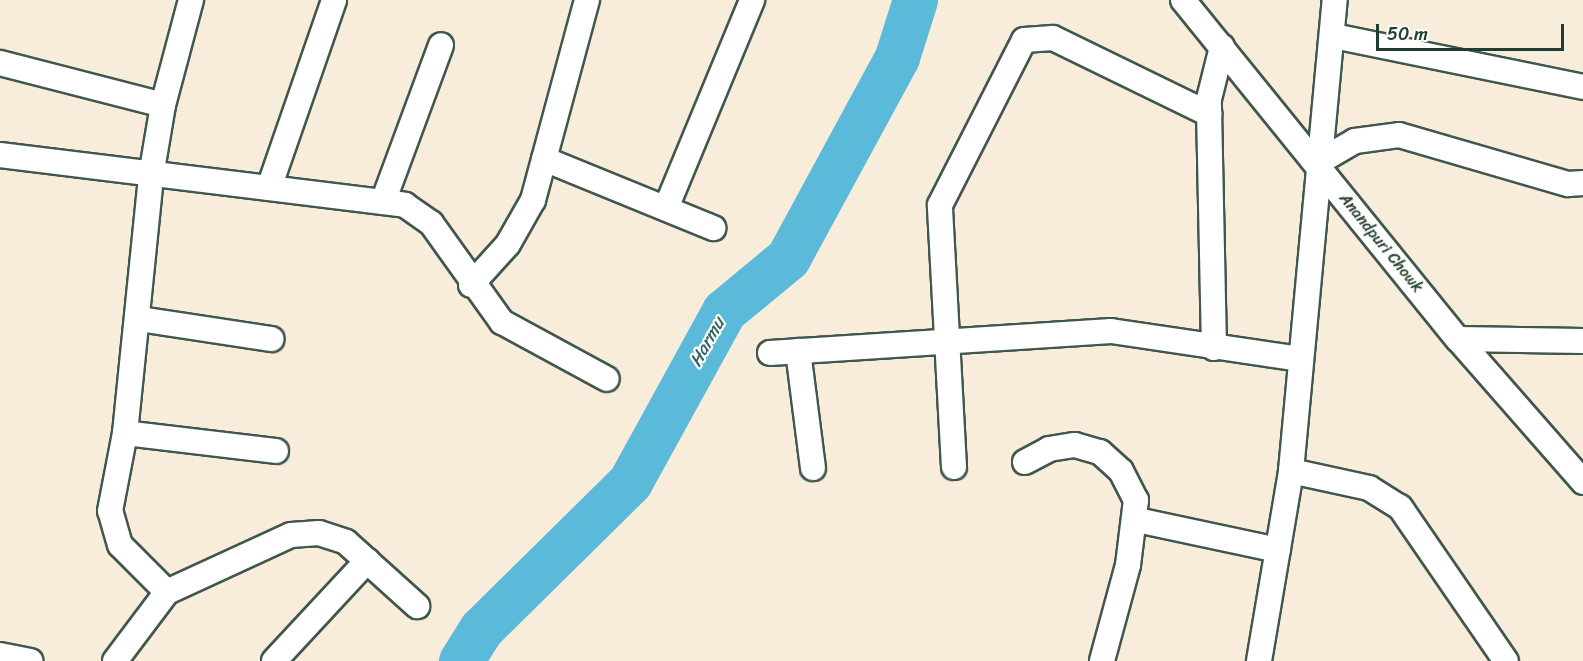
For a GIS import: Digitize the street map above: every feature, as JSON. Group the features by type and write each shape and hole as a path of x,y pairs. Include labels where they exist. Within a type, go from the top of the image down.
{"street":[{"path":"167,592 120,545 112,528 139,319 151,176 163,105 191,0"},
{"path":"269,188 334,0"},
{"path":"471,285 521,225 544,159 587,0"},
{"path":"666,208 753,0"},
{"name":"Anandpuri Chowk","path":"1183,0 1458,339 1583,482"},
{"path":"1259,661 1291,471 1317,163 1333,36 1335,0"},
{"path":"1333,36 1583,87"},
{"path":"954,467 945,341 940,205 1024,40 1053,38 1209,114"},
{"path":"383,202 441,45"},
{"path":"1214,348 1209,114 1211,77 1222,47"},
{"path":"0,63 163,105"},
{"path":"1317,163 1354,141 1399,135 1568,184 1583,183"},
{"path":"0,155 151,176 405,205 431,222 471,285 502,322 607,379"},
{"path":"544,159 713,228"},
{"path":"139,319 272,339"},
{"path":"770,353 1111,331 1300,359"},
{"path":"1458,339 1583,341"},
{"path":"798,351 813,468"},
{"path":"125,433 276,451"},
{"path":"1025,462 1049,449 1075,446 1100,452 1121,471 1136,500 1137,520 1102,661"},
{"path":"1291,471 1369,488 1400,507 1506,661"},
{"path":"1137,520 1278,550"},
{"path":"115,661 167,592 291,536 319,533 346,542 417,606"},
{"path":"274,661 367,561"},
{"path":"0,655 30,661"}],"waterway":[{"name":"Harmu","path":"461,661 481,629 630,482 724,311 788,258 897,57 915,0"}]}
